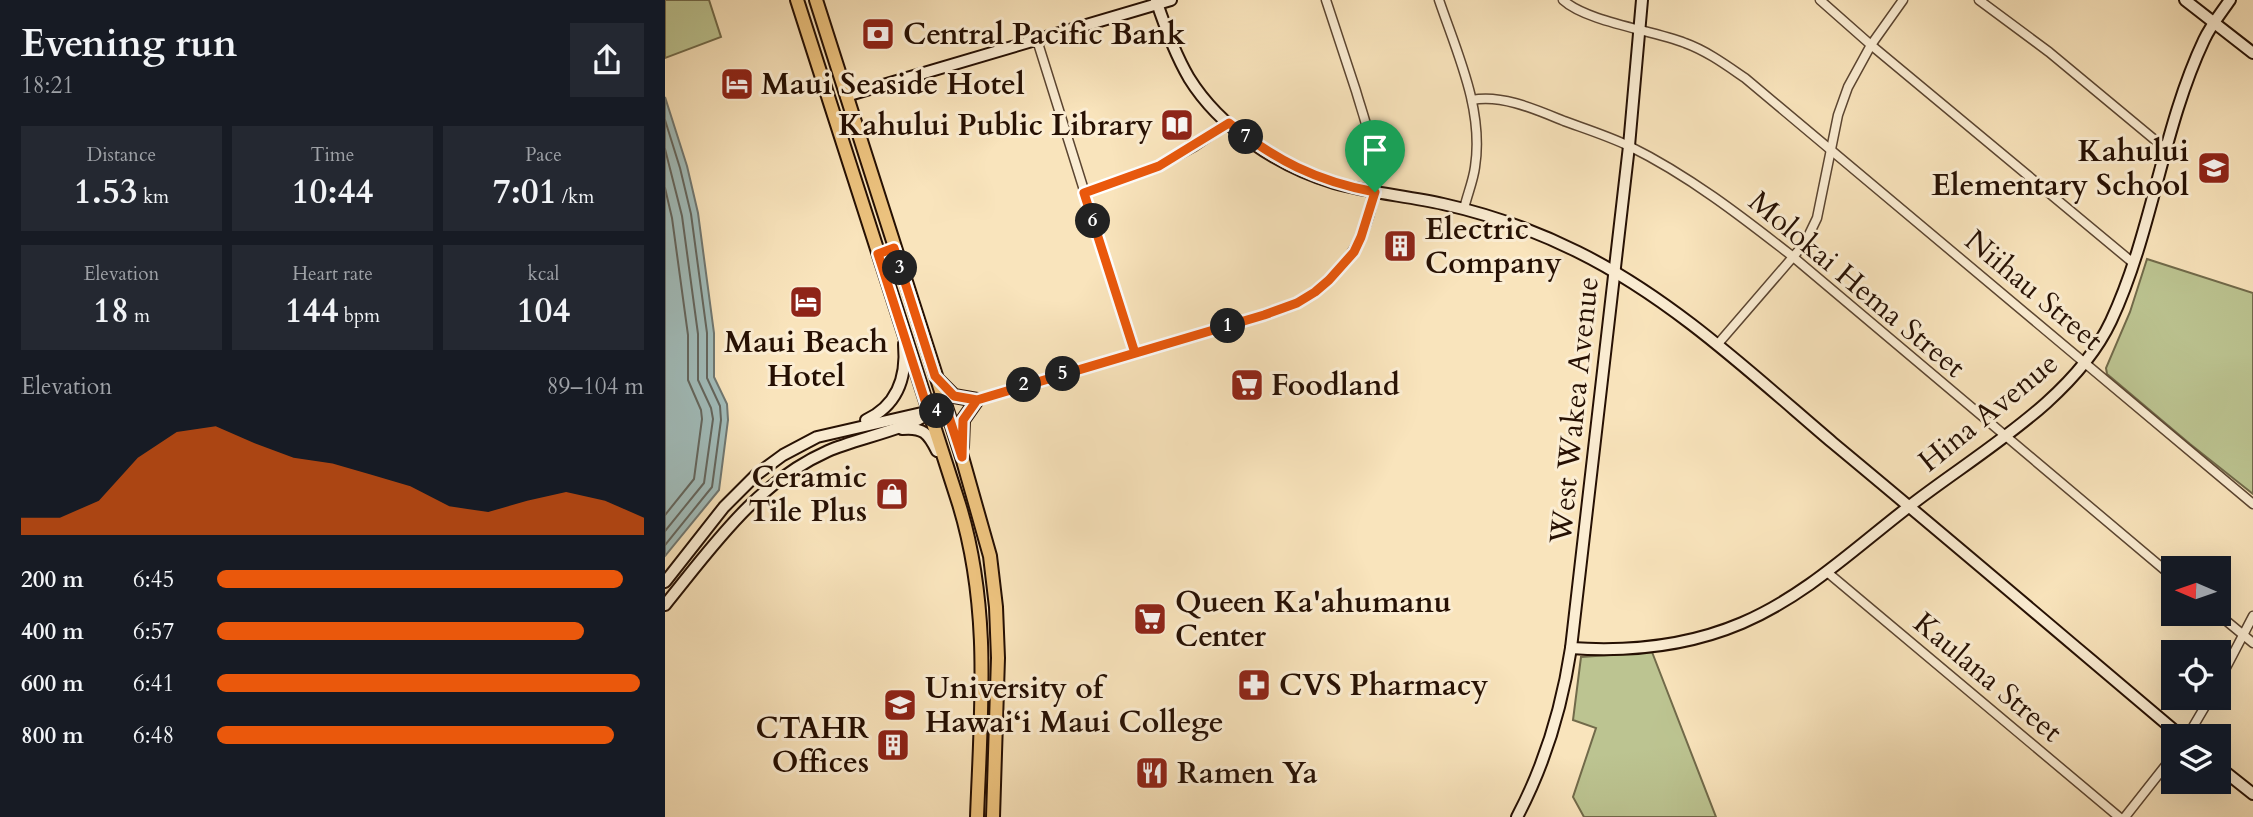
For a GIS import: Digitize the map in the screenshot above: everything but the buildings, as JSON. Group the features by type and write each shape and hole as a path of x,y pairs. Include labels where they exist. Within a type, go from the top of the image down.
{"main road":[{"path":"797,0 971,547 981,608 977,817"},
{"path":"816,0 962,457 989,556 996,607 993,817"},
{"path":"830,102 846,96"},
{"path":"878,254 894,248"},
{"path":"935,376 954,396 977,400"},
{"path":"929,413 977,400"},
{"path":"962,457 963,420 977,400"},
{"path":"979,749 995,750"}],"street":[{"path":"846,96 1171,0"},
{"path":"977,400 1274,312 1315,292 1340,270 1354,252 1361,237 1375,192 1374,163 1367,129 1326,0"},
{"path":"1439,0 1472,100 1476,137 1475,166 1464,209"},
{"name":"Niihau Street","path":"1563,0 1581,12 1686,43 1745,78 2253,504"},
{"name":"West Wakea Avenue","path":"1517,817 1548,745 1562,701 1571,648 1629,146 1641,29 1641,0"},
{"path":"1820,0 2133,262"},
{"path":"1717,345 1805,243 1814,228 1838,115 1848,87 1871,45 1903,0"},
{"path":"1979,0 2049,52 2167,150"},
{"path":"2185,0 2253,53"},
{"name":"Hina Avenue","path":"1571,648 1631,649 1673,644 1714,634 1762,614 1805,589 2058,393 2085,363 2111,322 2133,262 2187,79 2205,38 2231,0"},
{"path":"1157,2 1177,55 1189,78 1229,123 1266,152 1310,175 1375,192 1464,209 1576,251 1614,272 1661,302 1717,345 2169,724"},
{"path":"1037,40 1135,353"},
{"name":"Molokai Hema Street","path":"1472,100 1506,101 1548,114 1629,146 1731,208 1792,256 2161,567"},
{"path":"1084,193 1159,166 1229,123"},
{"path":"839,431 875,416 897,394 905,366 902,331"},
{"path":"665,582 724,507 756,475 783,455 817,437 925,411 929,413"},
{"path":"665,606 735,519 766,489 792,470 826,452 929,413"},
{"path":"879,432 913,428 923,430 944,459"},
{"path":"783,455 792,470"},
{"name":"Kaulana Street","path":"1827,572 2119,817"},
{"path":"2231,658 2253,616"},
{"path":"2231,625 2253,643"},
{"path":"2125,817 2161,771"},
{"path":"2231,776 2253,794"}],"green space":[{"path":"665,0 709,0 721,37 665,58"},
{"path":"2147,259 2253,293 2253,494 2107,374 2106,368 2130,312"},
{"path":"1652,652 1716,817 1584,817 1573,797 1596,728 1573,720 1581,657"}],"water":[{"path":"665,97 687,166 698,213 714,333 714,377 727,404 728,420 719,490 665,556"}],"place":[{"name":"Central Pacific Bank","path":"878,34"},
{"name":"Maui Seaside Hotel","path":"737,84"},
{"name":"Kahului Public Library","path":"1177,125"},
{"name":"Kahului Elementary School","path":"2214,168"},
{"name":"Electric Company","path":"1400,246"},
{"name":"Maui Beach Hotel","path":"806,302"},
{"name":"Foodland","path":"1247,385"},
{"name":"Ceramic Tile Plus","path":"892,494"},
{"name":"Queen Ka'ahumanu Center","path":"1150,619"},
{"name":"CVS Pharmacy","path":"1254,685"},
{"name":"University of Hawai‘i Maui College","path":"900,705"},
{"name":"CTAHR Offices","path":"893,745"},
{"name":"Ramen Ya","path":"1152,773"}],"route":[{"path":"1375,192 1310,175 1266,152 1229,123 1194,147 1159,166 1084,193 1135,353 977,400 963,420 962,457 946,408 929,413 878,254 894,248 935,376 954,396 977,400 1264,315 1297,303 1329,280 1354,252 1375,192"}]}
